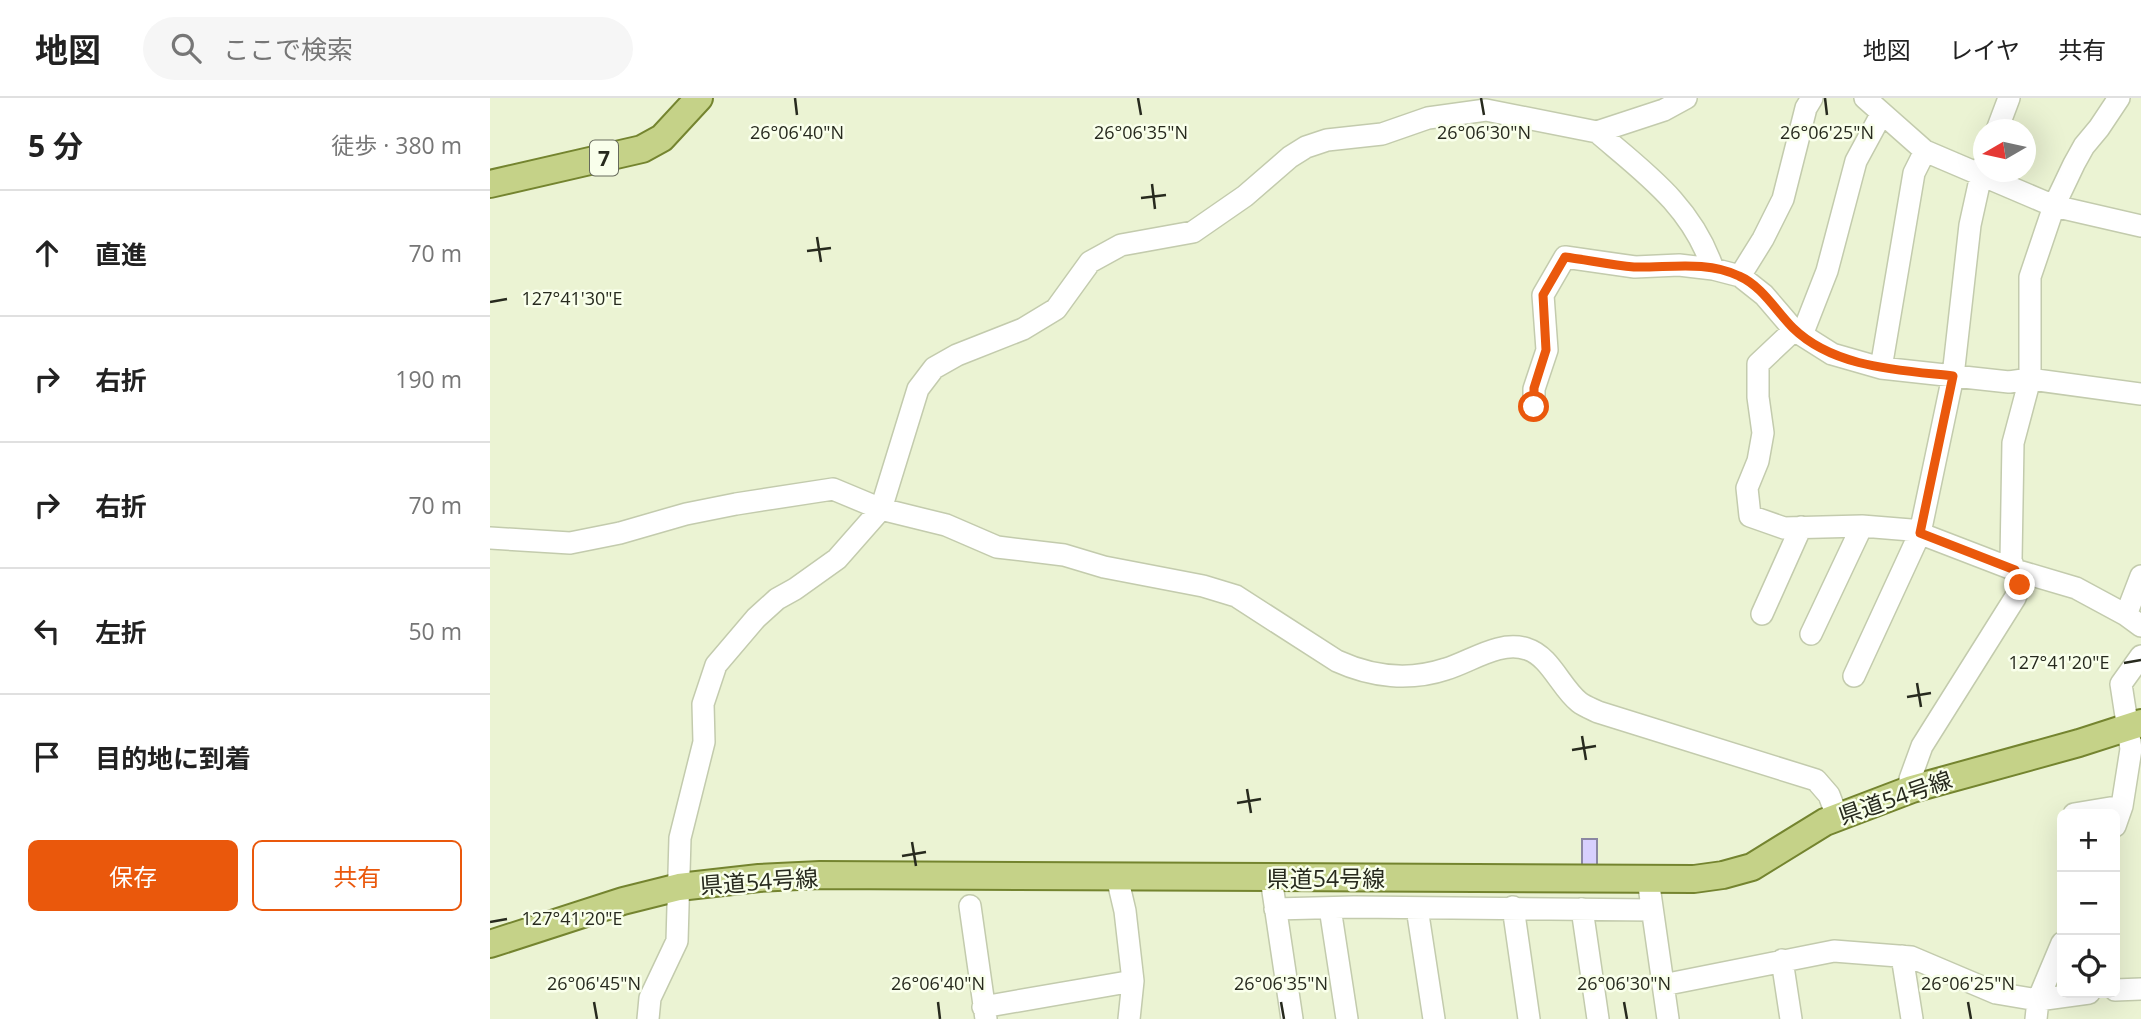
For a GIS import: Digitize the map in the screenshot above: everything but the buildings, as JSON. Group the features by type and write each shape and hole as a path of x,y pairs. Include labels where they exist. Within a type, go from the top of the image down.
{"main road":[{"name":"7","path":"490,184 642,149 662,138 699,98"},
{"name":"県道54号線","path":"490,944 623,901 679,887 759,878 820,875 1694,879 1752,867 1837,816 1912,789 2134,726"}],"street":[{"path":"648,1019 650,998 677,941 680,838 704,742 703,704 716,665 756,618 777,599 837,559 881,509 918,389 934,368 957,355 1023,329 1056,309 1090,262 1121,245 1193,232 1245,196 1290,157 1306,147 1327,140 1382,134 1429,118 1486,110 1597,132 1664,110 1686,98"},
{"path":"1740,276 1783,199 1806,108 1812,98"},
{"path":"1866,98 1925,151 1973,167"},
{"path":"2001,119 2009,98"},
{"path":"1912,789 1910,779 1922,746 2015,598 2020,585 2011,560 2013,443 2030,379 2030,277 2054,206 2084,146 2119,98"},
{"path":"1882,113 1856,161 1827,271 1798,332 1758,364 1758,397 1763,433 1758,461 1747,488 1750,516 1784,528 1862,526 1911,530 2015,570 2076,588 2133,621 2141,576"},
{"path":"1597,132 1669,194 1689,219 1706,249 1713,269"},
{"path":"1881,368 1913,173 1925,151"},
{"path":"1854,676 1920,533 1953,376 1970,225 1979,182"},
{"path":"2006,182 2054,206 2141,226"},
{"path":"1534,407 1534,388 1546,350 1543,295 1565,257 1635,267 1679,265 1740,276 1764,295 1798,332 1832,354 1881,368 2009,382 2030,379 2141,394"},
{"path":"490,538 570,542 620,533 686,514 832,489 881,509 946,525 998,547 1064,555 1104,567 1203,586 1236,596 1353,669 1390,676 1419,676 1514,646 1531,650 1579,702 1598,712 1816,780 1829,795 1837,816"},
{"path":"1811,634 1862,526"},
{"path":"1762,614 1801,527"},
{"path":"2120,810 2134,726 2121,684 2141,656"},
{"path":"1117,877 1125,911 1133,981 1129,1019"},
{"path":"1271,878 1292,1019"},
{"path":"1648,879 1668,1019"},
{"path":"970,906 985,1013 1133,981"},
{"path":"1275,909 1354,906 1652,910"},
{"path":"1513,907 1529,1019"},
{"path":"1330,908 1347,1019"},
{"path":"1417,908 1434,1019"},
{"path":"1582,909 1598,1019"},
{"path":"1663,985 1834,951 1911,957 2037,1009 2073,998"},
{"path":"1902,956 1912,1019"},
{"path":"2037,1009 2057,956"},
{"path":"1782,961 1791,1019"},
{"path":"2120,990 2141,989"}],"route":[{"path":"1534,407 1534,388 1546,350 1543,295 1565,257 1635,267 1679,265 1740,276 1764,295 1794,330 1832,354 1881,368 1953,376 1920,533 2015,570 2020,585"}]}
